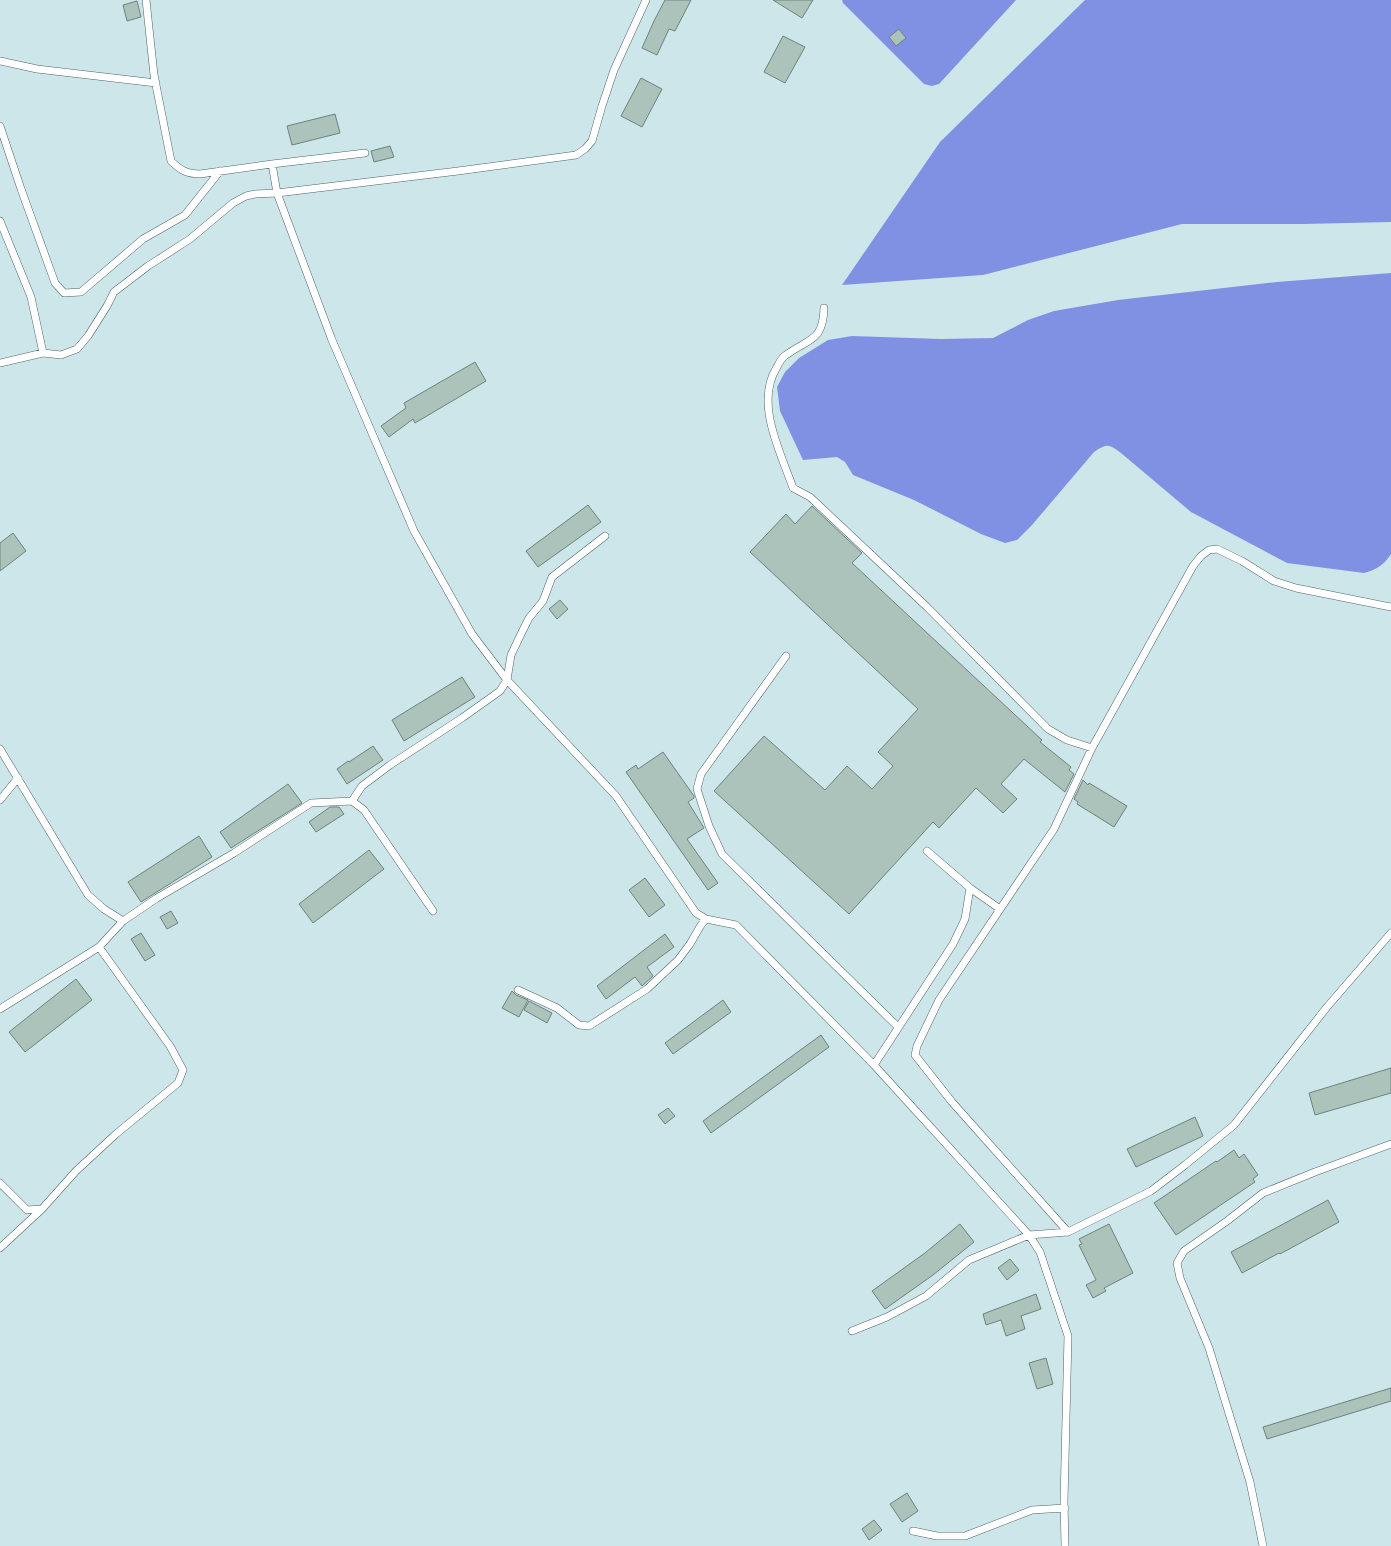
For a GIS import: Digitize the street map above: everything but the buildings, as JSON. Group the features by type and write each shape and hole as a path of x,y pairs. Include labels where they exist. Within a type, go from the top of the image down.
{"lane":[{"path":"146,0 156,83 171,161 179,169 190,174 365,153"},
{"path":"0,362 43,353 61,355 77,349 88,336 114,292 148,266 190,239 233,202 246,196 458,171 576,154 585,149 592,141 614,70 646,0"},
{"path":"0,61 38,69 156,83"},
{"path":"0,126 55,283 64,293 81,292 143,239 185,215 220,171"},
{"path":"272,164 277,192 332,340 414,531 472,634 507,680 616,796 696,913 706,919 736,925 874,1065 1029,1235 1040,1252 1068,1336 1065,1546"},
{"path":"0,221 31,297 43,353"},
{"path":"824,308 823,320 818,334 810,341 784,356 772,374 768,396 770,426 793,488 810,497 927,608 1048,729 1067,740 1092,748"},
{"path":"352,801 362,786 390,765 500,692 507,680 512,655 520,634 529,618 543,601 552,577 605,536"},
{"path":"1068,1232 952,1102 915,1055 917,1046 940,1000 1054,829 1092,748 1193,566 1209,550 1217,549 1229,554 1274,581 1296,588 1391,607"},
{"path":"786,656 701,774 697,790 709,826 722,854 898,1027"},
{"path":"0,749 88,895 104,909 123,921"},
{"path":"0,800 18,778"},
{"path":"0,1009 99,947 123,921 311,803 352,801 364,810 433,911"},
{"path":"927,852 970,888 1000,909"},
{"path":"874,1065 953,944 965,919 970,888"},
{"path":"518,990 557,1008 579,1025 589,1026 647,989 678,960 706,919"},
{"path":"852,1331 887,1317 926,1296 969,1260 1029,1235 1068,1232 1151,1190 1185,1165 1234,1125 1327,1007 1391,933"},
{"path":"0,1248 42,1209 76,1171 116,1134 178,1083 183,1070 170,1046 99,947"},
{"path":"1262,1546 1245,1464 1209,1348 1180,1278 1177,1263 1184,1251 1263,1193 1391,1144"},
{"path":"0,1183 27,1210 42,1209"},
{"path":"914,1531 937,1536 965,1536 1032,1510 1065,1508"}],"water":[{"path":"842,0 1016,0 939,84 932,86 924,84"},
{"path":"1085,0 1391,0 1391,222 1182,224 983,275 842,285 940,142"},
{"path":"1391,273 1391,554 1379,566 1364,573 1287,563 1191,512 1121,453 1110,446 1101,447 1094,452 1032,525 1017,540 1005,543 981,534 914,500 853,475 845,462 837,457 803,460 780,411 777,387 785,372 799,358 828,340 852,336 941,339 993,338 1028,320 1054,311 1118,300 1277,282"}]}
